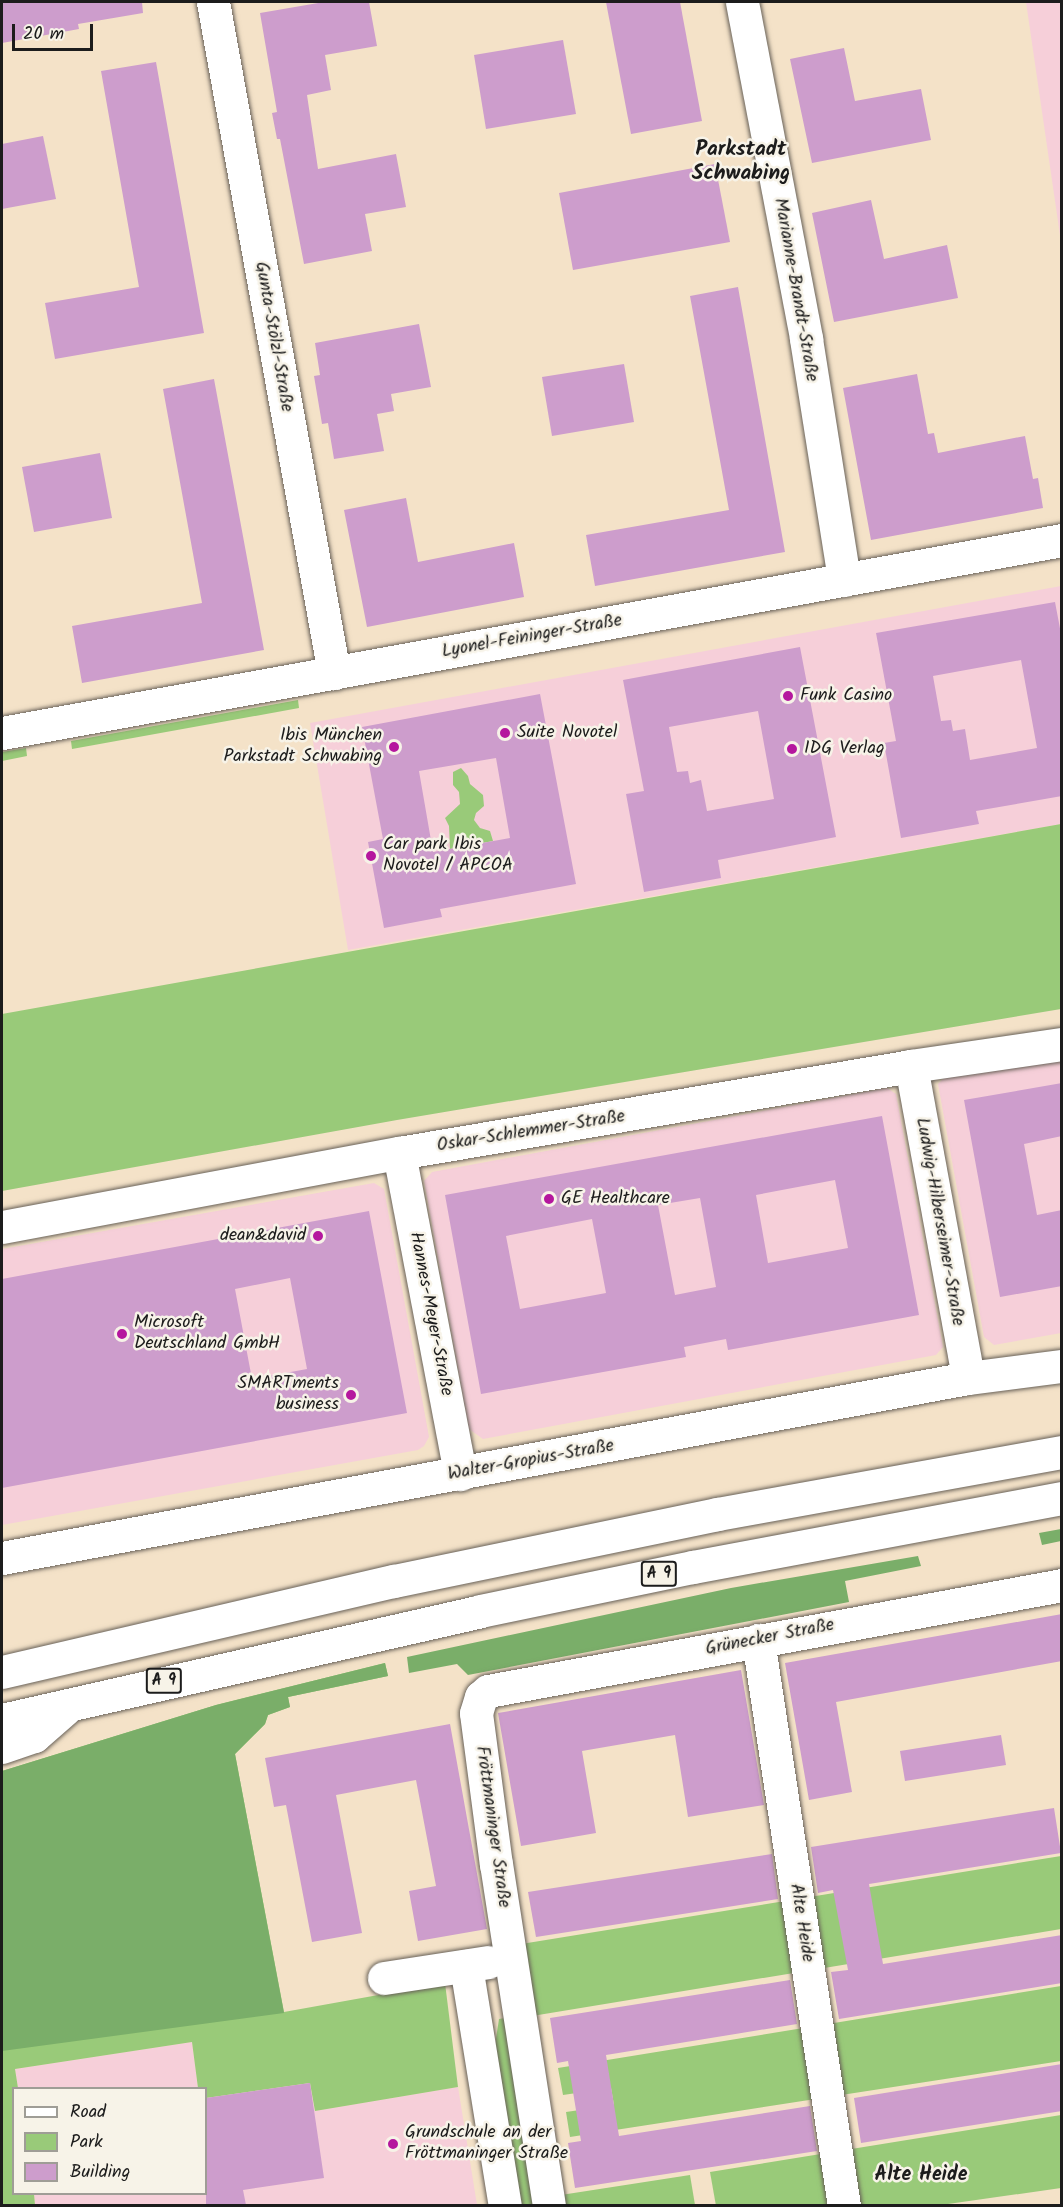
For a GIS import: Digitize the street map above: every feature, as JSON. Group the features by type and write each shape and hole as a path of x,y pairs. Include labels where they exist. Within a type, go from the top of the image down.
{"main road":[{"name":"Gunta-Stölzl-Straße","path":"213,2 334,673"},
{"name":"Marianne-Brandt-Straße","path":"742,2 806,339 844,580"},
{"name":"Lyonel-Feininger-Straße","path":"2,733 1062,540"},
{"name":"Oskar-Schlemmer-Straße","path":"2,1227 399,1154 910,1066 1062,1044"},
{"name":"Ludwig-Hilberseimer-Straße","path":"910,1066 968,1378"},
{"name":"Hannes-Meyer-Straße","path":"399,1154 460,1474"},
{"name":"Walter-Gropius-Straße","path":"2,1558 968,1378 1062,1366"},
{"path":"2,1672 394,1581 705,1516 1062,1452"},
{"name":"A 9","path":"2,1720 592,1588 1062,1498"},
{"name":"Grünecker Straße","path":"481,1697 488,1691 1062,1585"},
{"name":"Alte Heide","path":"758,1640 844,2205"},
{"path":"2,1650 67,1656"},
{"name":"Fröttmaninger Straße","path":"481,1697 476,1713 549,2205"},
{"path":"2,1747 34,1736 70,1704"},
{"path":"384,1978 511,1958"},
{"path":"466,1966 505,2205"}],"shaded area":[{"path":"1026,2 1061,2 1061,242"},
{"path":"1061,586 1061,824 348,950 310,723"},
{"path":"1061,1055 1061,1333 994,1345 984,1337 938,1084 946,1076"},
{"path":"887,1088 896,1094 943,1347 936,1355 483,1439 469,1429 424,1181 432,1172"},
{"path":"374,1183 384,1189 429,1437 424,1446 418,1450 2,1525 2,1249"},
{"path":"192,2042 198,2087 18,2087 15,2069"},
{"path":"310,2083 315,2111 458,2087 477,2205 35,2206 34,2195 207,2195 207,2098"}],"green space":[{"path":"298,700 299,708 72,749 71,741"},
{"path":"26,748 27,756 2,761 2,752"},
{"path":"461,768 468,776 470,784 483,795 484,806 476,813 474,820 480,828 490,831 493,841 450,849 449,826 445,818 460,804 459,792 453,785 453,772"},
{"path":"1061,824 1061,1009 397,1120 2,1191 2,1014"},
{"path":"1061,1529 1061,1541 1042,1545 1039,1533"},
{"path":"918,1556 921,1566 845,1581 849,1602 468,1675 457,1664 409,1673 407,1657 731,1588"},
{"path":"385,1663 388,1676 288,1697 290,1707 268,1715 265,1724 235,1754 284,2012 445,1983 458,2087 315,2111 310,2083 207,2098 207,2087 198,2087 192,2042 15,2069 18,2087 12,2087 12,2195 34,2195 35,2205 2,2206 2,1771 216,1705"},
{"path":"385,1663 388,1676 288,1697 290,1707 268,1715 265,1724 235,1754 284,2013 2,2051 2,1771 216,1705"},
{"path":"1061,1856 1061,1929 520,2018 509,1946"},
{"path":"1061,1986 1061,2061 570,2137 566,2112 614,2105 611,2088 563,2095 558,2068"},
{"path":"510,2017 541,2205 519,2205 494,2051 499,2019"},
{"path":"1061,2115 1061,2188 941,2205 716,2206 710,2172"},
{"path":"690,2175 695,2205 549,2205 548,2197"}],"building":[{"path":"2,2 142,2 143,13 78,24 79,29 2,43"},
{"path":"324,2 369,2 377,46 325,55 331,90 307,95 318,169 396,154 406,207 365,214 372,251 304,264 280,139 277,139 272,113 277,112 260,13"},
{"path":"606,2 680,2 702,121 631,134"},
{"path":"563,40 576,114 486,129 474,55"},
{"path":"844,48 855,101 921,89 931,140 812,163 790,59"},
{"path":"156,62 204,333 55,359 45,303 139,287 101,71"},
{"path":"43,136 56,199 2,209 2,144"},
{"path":"715,164 730,242 573,270 559,193"},
{"path":"871,200 884,259 947,245 958,298 834,322 812,213"},
{"path":"738,287 785,552 595,586 586,535 729,510 690,296"},
{"path":"419,324 431,387 391,394 394,411 377,414 384,451 334,459 328,423 322,424 314,376 320,375 315,343"},
{"path":"624,364 634,422 552,436 542,377"},
{"path":"917,374 928,434 934,433 938,453 1025,436 1033,479 1038,478 1043,508 871,540 843,388"},
{"path":"214,379 264,650 82,683 72,626 202,603 163,389"},
{"path":"100,453 112,518 34,532 22,467"},
{"path":"406,498 418,562 514,543 524,597 367,627 344,510"},
{"path":"1055,602 1062,639 1062,796 976,811 979,824 901,838 884,743 896,741 876,633","holes":["1021,660 1037,748 970,760 965,729 953,731 951,720 941,721 933,676"]},
{"name":"IDG Verlag","path":"800,647 836,837 718,860 721,878 644,892 626,794 644,791 623,680","holes":["758,711 774,799 707,811 701,780 690,783 688,771 677,772 669,727"]},
{"path":"540,694 576,884 440,909 442,917 384,928 368,842 383,839 362,727","holes":["496,758 510,838 433,852 419,771"]},
{"path":"1062,1083 1062,1136 1024,1144 1037,1215 1062,1210 1062,1286 1000,1297 964,1100"},
{"path":"882,1116 919,1315 728,1350 726,1339 684,1347 686,1357 481,1394 445,1195","holes":["835,1180 848,1248 768,1263 756,1195","700,1198 716,1287 675,1295 658,1205","592,1219 606,1293 520,1309 506,1236"]},
{"name":"Microsoft Deutschland GmbH","path":"369,1211 407,1413 2,1488 2,1279","holes":["290,1278 307,1369 252,1379 235,1289"]},
{"path":"1062,1614 1062,1661 836,1702 852,1792 809,1800 785,1663"},
{"path":"741,1670 764,1805 688,1817 675,1735 582,1751 596,1833 521,1846 498,1713"},
{"path":"450,1724 487,1929 418,1941 409,1891 436,1886 416,1780 336,1795 362,1933 312,1942 286,1805 274,1807 265,1758"},
{"path":"1001,1735 1006,1765 905,1781 900,1751"},
{"path":"1054,1808 1061,1853 869,1884 883,1964 1062,1935 1062,1983 839,2019 831,1972 848,1970 833,1890 818,1893 811,1847"},
{"path":"772,1854 778,1899 536,1937 528,1892"},
{"path":"790,1980 797,2024 606,2055 619,2136 810,2106 817,2151 575,2188 568,2143 581,2141 568,2061 557,2063 550,2018"},
{"path":"1062,2064 1062,2111 861,2143 854,2098"},
{"path":"310,2083 324,2178 243,2190 246,2205 206,2205 207,2098"}],"place":[{"name":"Funk Casino","path":"788,696"},
{"name":"Suite Novotel","path":"505,733"},
{"name":"Ibis München Parkstadt Schwabing","path":"394,747"},
{"name":"IDG Verlag","path":"792,749"},
{"name":"Car park Ibis Novotel / APCOA","path":"371,856"},
{"name":"GE Healthcare","path":"549,1199"},
{"name":"dean&david","path":"318,1236"},
{"name":"Microsoft Deutschland GmbH","path":"122,1334"},
{"name":"SMARTments business","path":"351,1395"},
{"name":"Grundschule an der Fröttmaninger Straße","path":"393,2144"}],"district":[{"name":"Parkstadt Schwabing","path":"741,162"},
{"name":"Alte Heide","path":"921,2175"}]}
